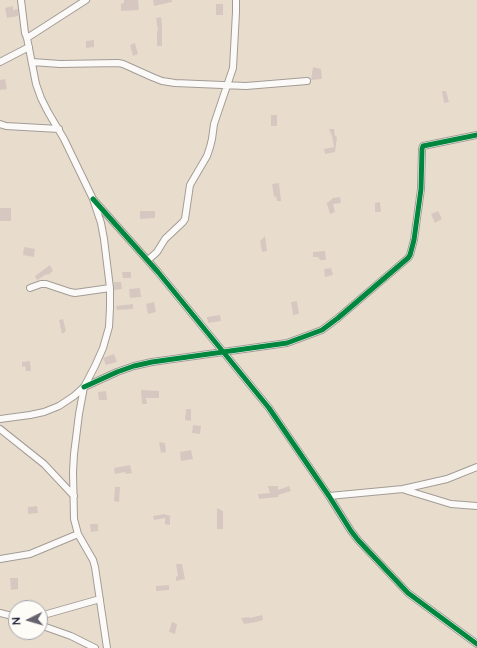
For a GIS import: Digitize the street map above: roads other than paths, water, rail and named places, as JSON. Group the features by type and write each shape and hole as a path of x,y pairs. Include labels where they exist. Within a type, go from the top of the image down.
{"street":[{"path":"21,0 24,28 36,84 41,98 59,129 93,199 101,223 104,239 110,288 108,327 103,348 84,387 79,414 73,472 74,519 78,534 93,560 97,574 107,648"},
{"path":"27,38 86,0"},
{"path":"148,260 157,252 165,239 185,219 190,185 207,156 212,139 214,124 233,64 236,0"},
{"path":"0,62 29,47"},
{"path":"32,62 60,64 118,63 162,81 175,83 246,86 307,81"},
{"path":"0,124 6,126 59,129"},
{"path":"0,419 44,412 59,406 84,387 134,366 223,351 287,343 322,330 338,318 410,255 414,240 421,189 423,146 477,135"},
{"path":"93,199 148,260 272,413 358,540 408,593 477,644"},
{"path":"30,288 41,284 46,284 75,293 110,288"},
{"path":"0,430 44,464 74,496"},
{"path":"329,496 403,489 446,479 477,467"},
{"path":"403,489 451,504 477,506"},
{"path":"0,559 30,554 78,534"},
{"path":"48,613 100,598"},
{"path":"48,628 72,636 95,648"}]}
